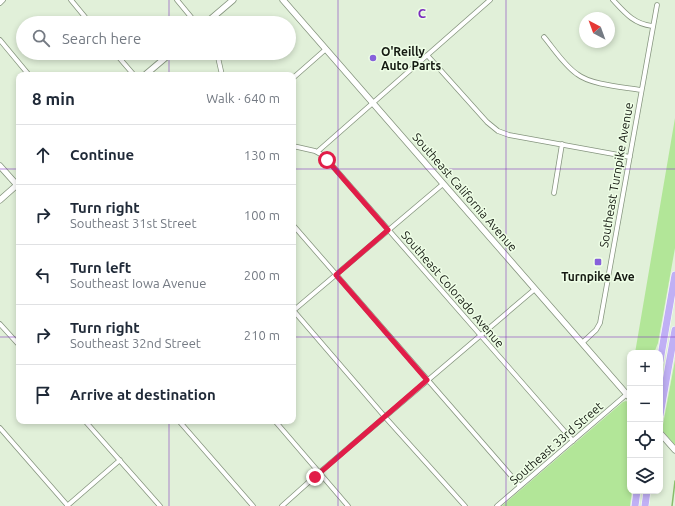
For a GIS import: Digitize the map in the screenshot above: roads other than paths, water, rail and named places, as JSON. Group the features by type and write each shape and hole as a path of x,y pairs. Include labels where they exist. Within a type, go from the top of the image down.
{"highway":[{"path":"662,350 675,275"},
{"path":"663,396 675,330"},
{"path":"635,506 637,494"},
{"path":"645,506 647,494"}],"main road":[{"path":"214,16 233,0"},
{"name":"Southeast California Avenue","path":"283,0 627,395"},
{"path":"149,72 163,60"},
{"path":"0,166 16,182"},
{"path":"0,200 16,186"},
{"path":"663,436 675,450"}],"street":[{"path":"0,3 3,0"},
{"path":"71,0 84,16"},
{"path":"177,0 190,16"},
{"path":"317,152 490,0"},
{"path":"614,0 630,17 642,24 652,26"},
{"name":"Southeast Turnpike Avenue","path":"582,343 596,330 600,323 652,26 657,5"},
{"path":"544,37 572,70 582,77 592,81 641,90"},
{"path":"0,40 16,59"},
{"path":"296,75 326,49"},
{"path":"427,55 492,127 509,135 630,156"},
{"path":"17,60 27,72"},
{"path":"121,60 131,72"},
{"path":"219,60 221,72"},
{"path":"554,193 562,144"},
{"name":"Southeast Colorado Avenue","path":"296,147 317,152 324,156 573,442"},
{"path":"296,308 443,184"},
{"path":"296,229 520,486"},
{"path":"282,506 427,380 535,289"},
{"path":"296,314 465,506"},
{"path":"0,324 16,342"},
{"name":"Southeast 33rd Street","path":"497,506 627,397"},
{"path":"88,424 160,506"},
{"path":"182,424 253,506"},
{"path":"278,424 348,506"},
{"path":"0,428 67,506 120,460"}],"waterway":[{"path":"672,506 675,481"}],"place":[{"name":"O'Reilly Auto Parts","path":"373,58"},
{"name":"Turnpike Ave","path":"598,262"}]}
